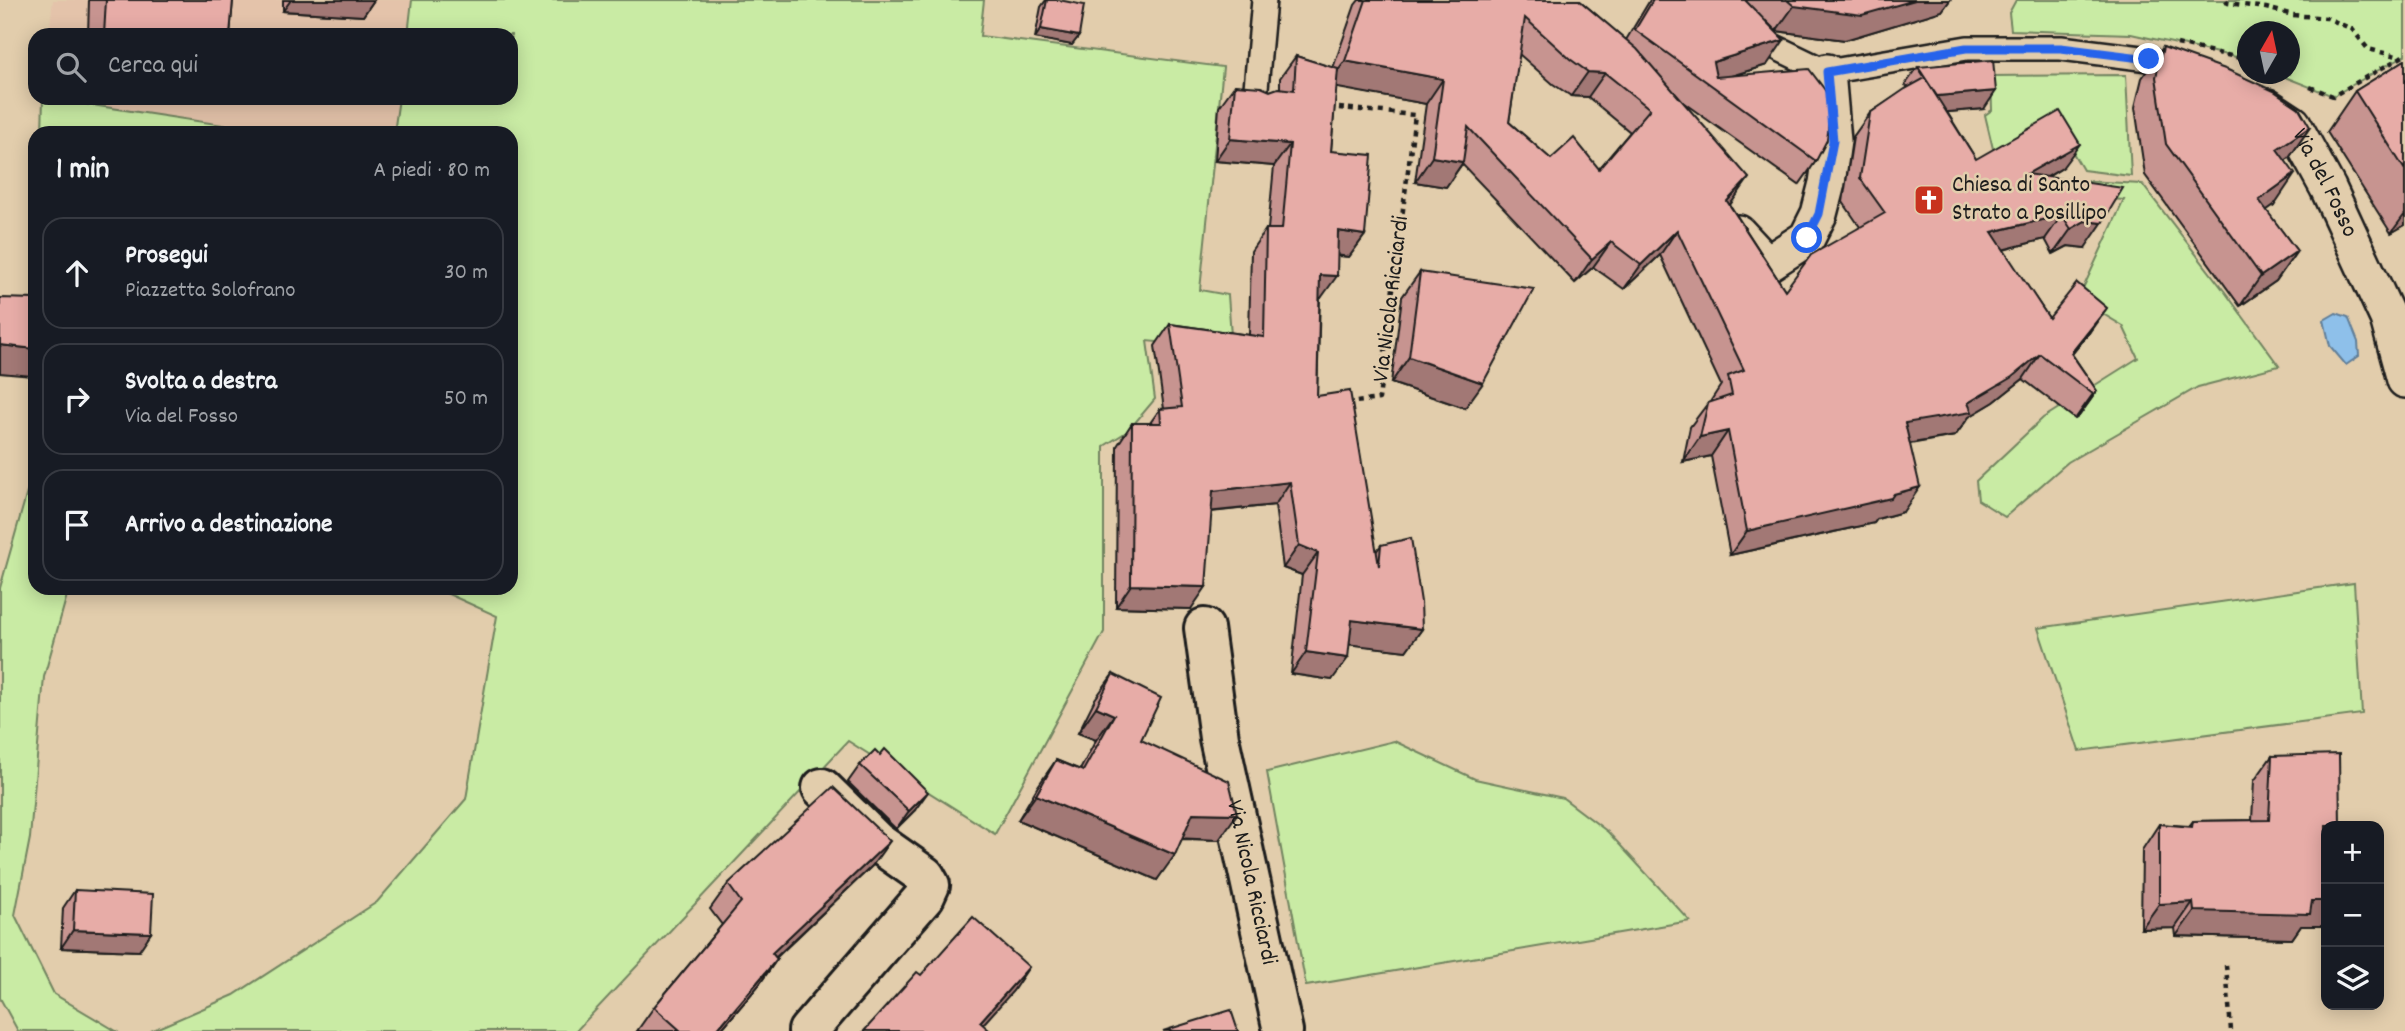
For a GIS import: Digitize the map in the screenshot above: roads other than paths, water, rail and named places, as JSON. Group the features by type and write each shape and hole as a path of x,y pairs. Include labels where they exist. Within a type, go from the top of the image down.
{"street":[{"path":"1738,233 1767,264 1807,238 1819,214 1833,141 1827,72"},
{"name":"Via del Fosso","path":"2239,93 2263,104 2293,124 2328,188 2388,318 2405,380"},
{"name":"Via Nicola Ricciardi","path":"1204,628 1219,738 1283,1031"},
{"path":"808,1031 925,896 930,885 925,876 877,842 821,788"}],"lane":[{"path":"1255,99 1264,0"},
{"path":"1723,0 1771,45 1827,72 1966,48 2061,48 2162,64"}],"water":[{"path":"2336,313 2348,317 2358,342 2359,356 2346,365 2330,346 2324,320"}],"place":[{"name":"Chiesa di Santo Strato a Posillipo","path":"1929,200"}]}
